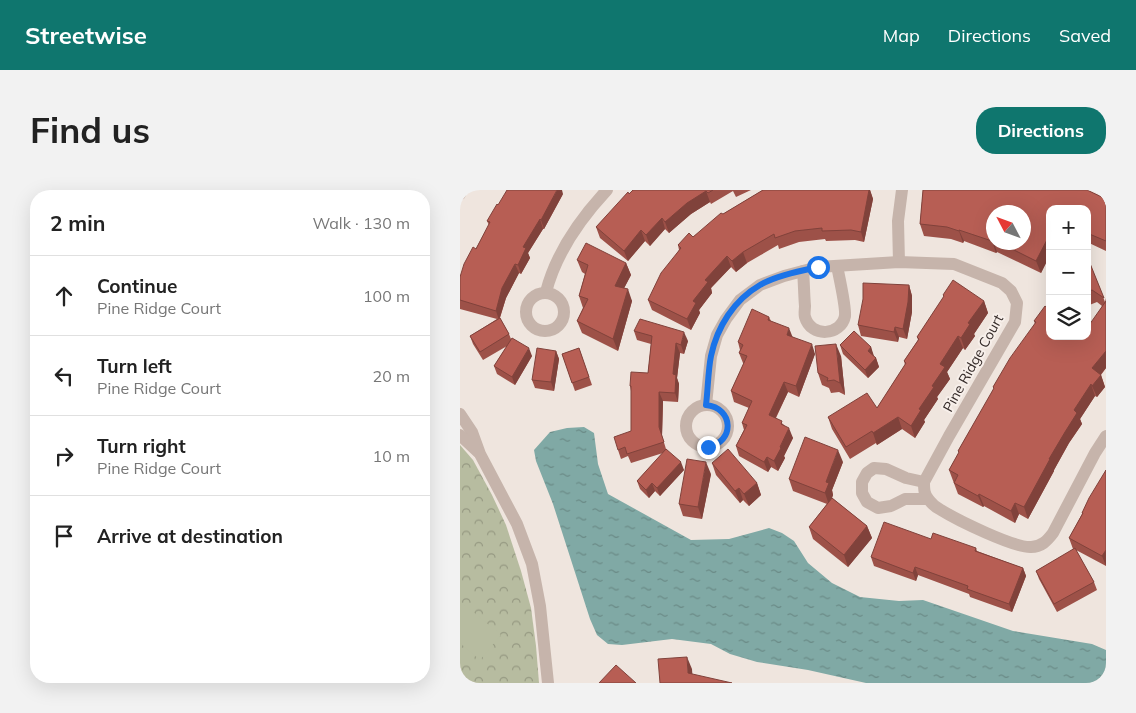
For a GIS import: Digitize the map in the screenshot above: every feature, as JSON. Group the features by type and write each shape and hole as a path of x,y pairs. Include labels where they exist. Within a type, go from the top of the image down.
{"street":[{"path":"460,194 462,190"},
{"path":"546,292 551,276 572,234 607,190"},
{"path":"899,262 898,221 902,190"},
{"name":"Pine Ridge Court","path":"706,405 711,356 718,335 726,319 740,300 760,285 818,267 899,262 954,264 1002,283 1011,291 1017,303 1016,322 924,482"},
{"path":"803,271 805,317 810,326 816,331 826,332 836,329 842,323 845,314 837,266"},
{"path":"460,414 472,432 480,454 517,524 532,564 540,606 548,683"},
{"path":"460,435 480,454"},
{"path":"928,499 905,499 891,506 878,508 867,502 862,493 862,482 867,473 874,468 886,469 906,478 924,482 924,492 928,499 940,510 971,526 1018,546 1038,546 1047,541 1054,533 1095,453 1106,436"}],"green space":[{"path":"460,445 473,460 506,525 531,608 539,683 460,683"},
{"path":"460,601 501,635 480,660 460,643"}],"water":[{"path":"584,427 594,433 598,464 608,494 691,540 729,539 769,528 782,533 794,541 808,563 832,583 860,597 899,601 923,600 1013,631 1092,644 1106,650 1106,683 866,683 808,670 757,662 730,654 711,644 672,639 622,645 608,644 597,635 590,619 553,504 536,461 534,450 550,432"}],"building":[{"path":"507,190 557,190 541,220 523,247 526,248 518,265 515,264 502,288 496,311 460,300 460,277 473,247 476,249 490,222 487,221"},
{"path":"633,190 713,190 708,193 706,191 687,203 665,222 662,218 646,235 641,230 624,251 596,227 628,192 629,194"},
{"path":"763,190 869,190 861,232 851,230 822,231 822,228 795,231 775,238 774,234 743,252 732,261 727,256 705,280 708,282 693,301 696,303 687,319 648,300 661,273 681,248 678,245 689,233 693,237 721,213 723,214"},
{"path":"923,190 1087,190 1106,199 1106,241 1091,235 1091,205 1046,205 1046,242 1036,261 1014,250 1031,250 1031,205 986,205 986,239 947,227 920,224"},
{"path":"586,243 626,263 615,286 628,289 613,339 577,321 588,299 579,296 588,265 577,260"},
{"path":"1091,266 1104,298 1091,290"},
{"path":"953,280 984,301 968,323 970,324 961,338 958,336 940,364 945,367 932,386 934,387 919,409 921,410 911,426 898,417 846,447 828,417 867,393 877,408 906,363 904,361 919,339 917,337"},
{"path":"863,283 909,285 903,329 895,327 894,332 858,325 863,299"},
{"path":"1106,301 1106,351 1092,368 1101,375 1092,386 1091,384 1074,410 1077,413 1049,459 1024,507 1015,503 1011,511 954,483 958,475 949,470 958,451 1010,358 1045,306 1046,340 1091,340 1091,322"},
{"path":"752,309 769,317 768,320 789,328 787,335 812,344 796,386 784,382 769,415 782,421 781,424 789,428 774,461 767,457 764,462 736,446 747,425 742,423 752,401 731,391 747,356 739,353 743,345 738,342"},
{"path":"500,318 509,334 480,352 470,336"},
{"path":"640,319 684,332 681,345 676,343 673,374 676,375 675,393 659,392 659,427 664,442 627,454 625,447 618,450 614,437 631,431 631,372 648,373 652,336 634,331"},
{"path":"854,331 871,347 868,351 876,358 865,370 840,345"},
{"path":"512,338 529,348 512,377 494,366"},
{"path":"836,344 840,383 834,380 827,381 828,378 818,373 815,346"},
{"path":"537,348 556,351 551,382 532,380"},
{"path":"579,348 589,377 572,383 562,354"},
{"path":"805,437 838,450 826,482 829,483 825,493 789,479"},
{"path":"666,449 681,462 657,488 652,483 646,490 637,481"},
{"path":"728,449 757,483 744,494 739,488 735,491 712,463"},
{"path":"687,459 706,462 698,507 679,504"},
{"path":"1106,470 1106,550 1102,556 1069,538 1089,498"},
{"path":"832,498 867,526 844,555 809,527"},
{"path":"884,522 931,539 933,533 976,548 975,551 1023,568 1009,604 967,589 968,586 915,567 913,573 871,557"},
{"path":"1075,548 1094,582 1054,604 1036,571"},
{"path":"687,657 688,673 732,683 660,683 658,659"},
{"path":"616,665 636,683 599,683"}],"route":[{"path":"708,447 714,446 724,438 728,425 719,408 706,405 711,356 726,319 740,300 760,285 818,267"}]}
